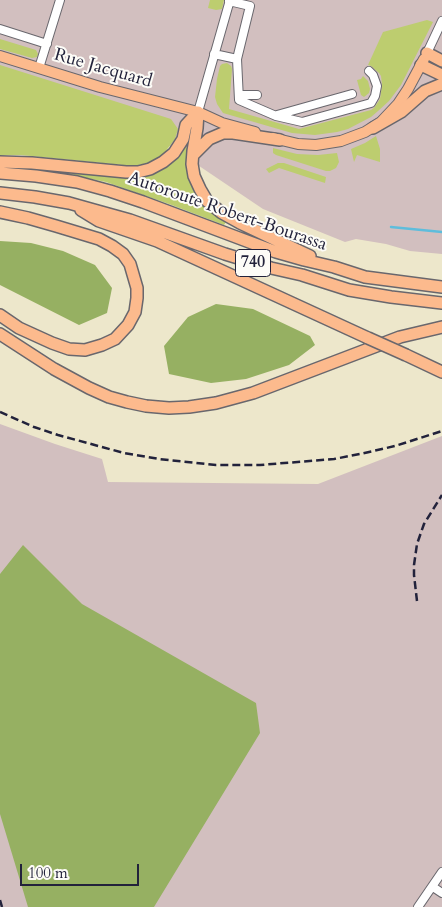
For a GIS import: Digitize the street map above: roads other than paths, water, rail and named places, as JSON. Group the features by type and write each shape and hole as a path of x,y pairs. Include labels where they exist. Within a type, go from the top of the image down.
{"highway":[{"path":"427,53 442,61"},
{"path":"421,65 442,75"},
{"path":"373,128 401,112 425,91 442,84"},
{"path":"198,112 192,164 194,176 208,201 222,213 240,223 334,267"},
{"path":"0,162 32,163 126,172 150,169 174,153 182,139 186,125 198,112"},
{"path":"193,155 210,139 223,133 280,140"},
{"name":"Autoroute Robert-Bourassa","path":"0,173 77,182 110,191 276,252 366,277 442,287"},
{"name":"Autoroute Robert-Bourassa","path":"0,193 69,203 130,220 225,254 350,290 442,303"},
{"path":"69,203 99,221 157,241 442,372"},
{"path":"0,212 28,218 99,239 112,246 123,254 130,264 137,288 135,312 128,325 115,338 102,345 85,350 68,348 52,343 19,328 0,315"},
{"path":"0,334 54,369 109,397 146,406 169,408 216,403 253,393 400,337 442,327"}],"main road":[{"name":"Rue Jacquard","path":"0,56 100,87 198,112 222,123 280,140 298,144 325,145 350,139 373,128 387,117 408,89 427,53"}],"street":[{"path":"39,68 60,0"},
{"path":"198,112 230,1 250,6 237,59 239,100 276,116 302,122 371,103 377,86 373,75 369,71"},
{"path":"427,53 442,21"},
{"path":"0,29 47,44"},
{"path":"214,54 237,59"},
{"path":"238,94 257,95"},
{"path":"276,116 352,94"},
{"path":"418,907 442,872"},
{"path":"433,887 442,893"}],"waterway":[{"path":"391,227 442,232"}],"railway":[{"path":"0,412 58,435 124,453 216,465 260,465 334,459 395,446 442,431"},
{"path":"417,601 414,575 417,544 424,524 442,495"},
{"path":"0,900 2,907"}]}
